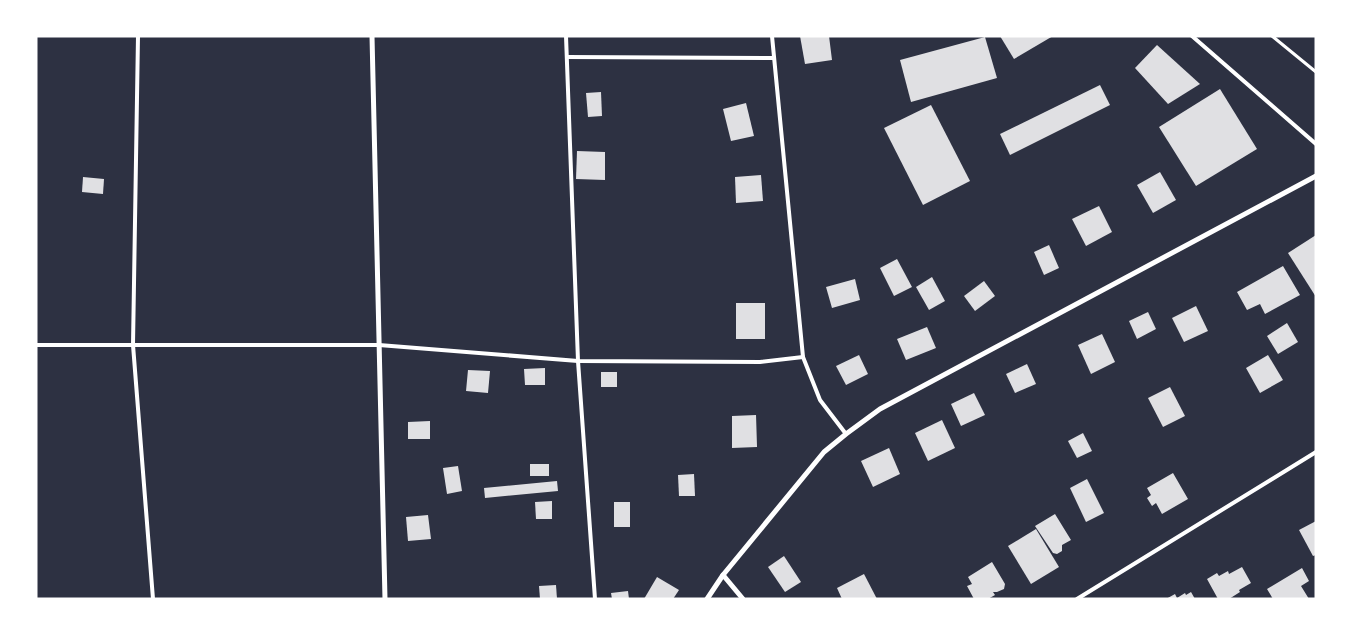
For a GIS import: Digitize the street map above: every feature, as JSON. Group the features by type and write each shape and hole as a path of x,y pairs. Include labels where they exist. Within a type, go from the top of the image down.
{"street":[{"path":"372,36 385,599"},
{"path":"706,599 723,575 824,452 880,409 1316,176"},
{"path":"723,575 743,599"}],"lane":[{"path":"138,36 133,345 153,599"},
{"path":"566,36 578,361 595,599"},
{"path":"772,36 803,357 820,400 846,434"},
{"path":"1192,36 1316,144"},
{"path":"567,57 774,58"},
{"path":"36,345 379,344 578,361 760,362 803,357"},
{"path":"1077,599 1316,452"}],"path":[{"path":"1272,36 1316,72"}],"building":[{"path":"800,36 829,36 832,60 805,64"},
{"path":"1000,36 1053,36 1014,59"},
{"path":"985,37 997,78 911,102 900,60"},
{"path":"1157,45 1200,84 1168,104 1135,68"},
{"path":"1100,85 1110,105 1010,155 1000,134"},
{"path":"1220,89 1257,149 1196,186 1159,127"},
{"path":"601,92 602,116 588,117 586,93"},
{"path":"746,103 754,136 731,141 723,109"},
{"path":"931,105 970,181 923,205 884,128"},
{"path":"577,151 605,152 605,180 576,179"},
{"path":"1160,172 1176,200 1153,213 1137,185"},
{"path":"761,175 763,201 736,203 735,177"},
{"path":"83,177 104,179 103,194 82,192"},
{"path":"1099,206 1112,232 1086,246 1072,219"},
{"path":"1316,235 1316,297 1288,253"},
{"path":"1049,245 1059,268 1044,275 1034,252"},
{"path":"897,259 912,287 894,296 880,268"},
{"path":"1283,266 1300,295 1265,314 1260,304 1247,310 1237,292"},
{"path":"932,277 945,301 929,310 916,287"},
{"path":"855,279 860,300 832,308 826,287"},
{"path":"984,281 995,296 975,311 964,296"},
{"path":"736,303 765,303 765,339 736,339"},
{"path":"1196,306 1208,331 1184,342 1172,318"},
{"path":"1148,312 1156,329 1137,339 1129,321"},
{"path":"1287,323 1298,342 1278,354 1267,336"},
{"path":"927,327 936,348 906,360 897,339"},
{"path":"1102,334 1115,362 1091,374 1078,345"},
{"path":"859,355 868,374 846,385 836,366"},
{"path":"1268,355 1283,380 1260,393 1246,368"},
{"path":"1027,364 1036,384 1015,393 1006,374"},
{"path":"545,368 545,385 525,385 524,369"},
{"path":"468,370 490,371 488,393 466,391"},
{"path":"601,372 617,372 617,387 601,387"},
{"path":"1170,387 1185,416 1163,427 1148,398"},
{"path":"974,393 985,415 961,426 951,404"},
{"path":"756,415 757,447 732,448 732,416"},
{"path":"942,420 955,448 928,461 915,433"},
{"path":"430,421 430,439 408,439 408,422"},
{"path":"1083,433 1092,451 1077,458 1068,441"},
{"path":"889,448 900,474 873,487 861,461"},
{"path":"530,464 549,464 549,476 530,476"},
{"path":"458,466 462,491 447,494 443,468"},
{"path":"1173,473 1188,499 1162,514 1156,503 1152,506 1147,498 1151,495 1147,488"},
{"path":"694,474 695,496 679,496 678,475"},
{"path":"1087,479 1104,513 1086,522 1070,488"},
{"path":"557,481 558,491 485,498 484,488"},
{"path":"552,501 552,519 536,519 535,502"},
{"path":"614,502 630,502 630,527 614,527"},
{"path":"1055,514 1071,540 1062,545 1062,551 1057,554 1053,553 1035,526"},
{"path":"428,515 431,539 408,541 406,517"},
{"path":"1316,521 1316,555 1313,556 1299,530"},
{"path":"1036,529 1059,567 1031,584 1008,546"},
{"path":"784,556 801,582 785,592 768,567"},
{"path":"992,562 1005,584 1004,589 993,592 995,595 988,599 974,599 967,586 972,584 968,577"},
{"path":"1242,567 1251,583 1229,599 1218,599 1207,579 1217,573 1219,576 1228,571 1229,574"},
{"path":"1302,568 1309,581 1301,586 1309,599 1273,599 1267,589"},
{"path":"864,574 877,599 842,599 837,588"},
{"path":"657,577 679,590 673,599 644,599"},
{"path":"556,585 557,599 540,599 539,586"},
{"path":"628,591 629,599 612,599 611,593"},
{"path":"1191,592 1195,599 1166,599 1175,594 1177,598"}]}
